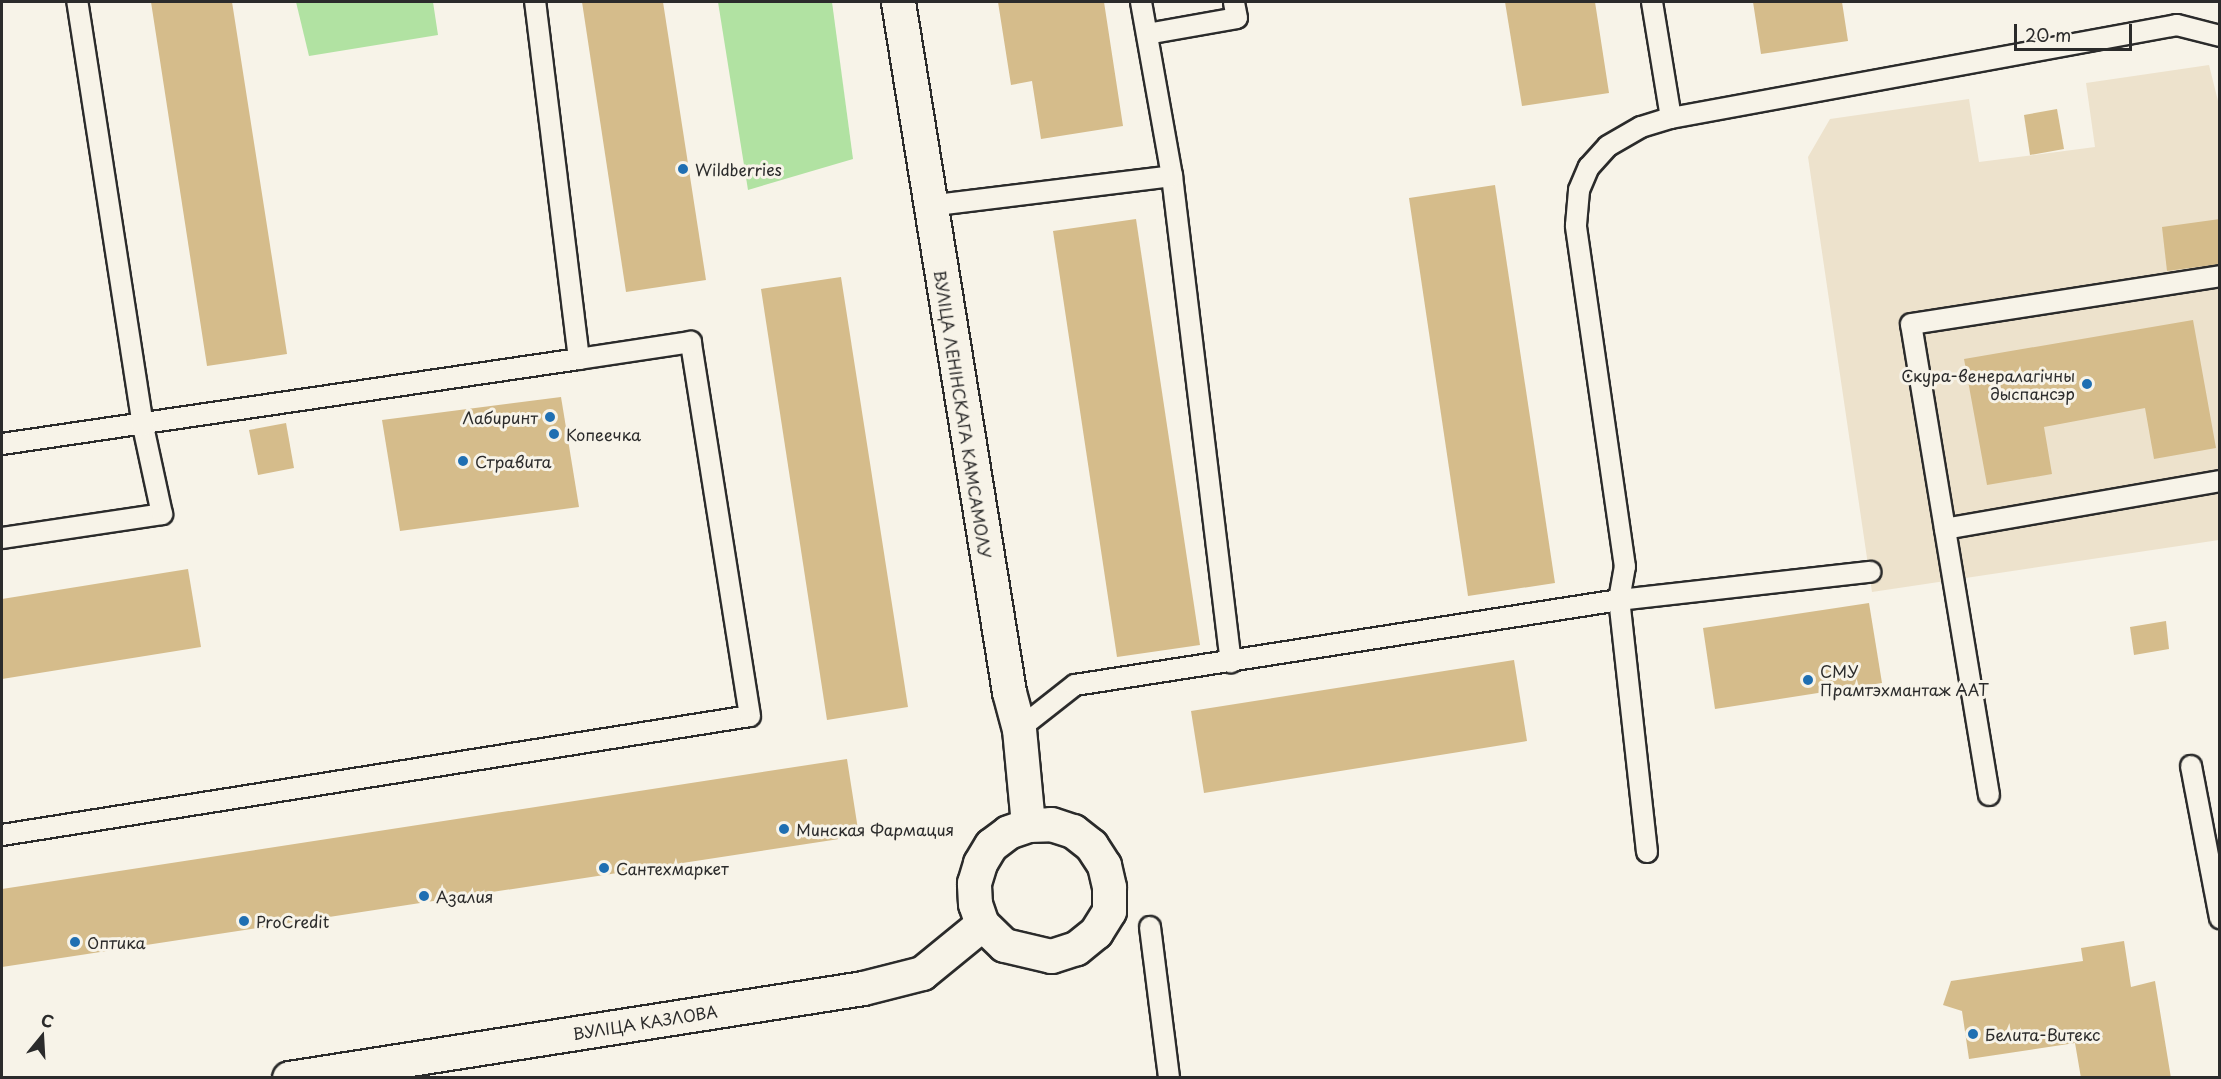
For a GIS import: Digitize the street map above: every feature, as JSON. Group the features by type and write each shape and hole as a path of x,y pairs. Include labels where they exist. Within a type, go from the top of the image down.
{"main road":[{"name":"ВУЛІЦА ЛЕНІНСКАГА КАМСАМОЛУ","path":"898,2 928,206 1009,692 1020,729 1028,825"},
{"path":"1028,825 1062,828 1091,845 1104,865 1109,911 1096,932 1076,948 1051,956 1004,945 982,924 975,904 974,883 980,863 991,845 1008,832 1028,825"},
{"name":"ВУЛІЦА КАЗЛОВА","path":"289,1077 863,988 922,973 982,924"}],"lane":[{"path":"2,538 162,514 143,426 77,2"},
{"path":"535,2 579,359"},
{"path":"1141,2 1172,176 1231,662"},
{"path":"1147,34 1237,18 1234,2"},
{"path":"1652,2 1671,118"},
{"path":"1647,852 1619,600 1625,567 1576,225 1579,190 1589,167 1608,146 1641,127 1671,118 2177,25 2220,36"},
{"path":"928,206 1172,176"},
{"path":"1989,795 1911,324 2220,276"},
{"path":"2,444 143,426 692,342 750,716 2,835"},
{"path":"1945,529 2220,481"},
{"path":"1020,729 1075,685 1619,600 1870,572"},
{"path":"2191,766 2220,918"},
{"path":"1150,927 1169,1077"}],"shaded area":[{"path":"2209,65 2220,109 2219,540 1872,592 1808,157 1830,119 1969,99 1979,162 2095,147 2086,83"}],"green space":[{"path":"296,2 433,2 438,35 309,56"},
{"path":"718,2 832,2 853,159 748,190"}],"building":[{"path":"151,2 232,2 287,354 207,366"},
{"path":"582,2 663,2 706,280 626,292"},
{"path":"998,2 1104,2 1123,126 1041,139 1032,81 1011,85"},
{"path":"1505,2 1595,2 1609,93 1522,106"},
{"path":"1753,2 1842,2 1848,41 1761,54"},
{"path":"2057,109 2064,149 2030,155 2024,115"},
{"path":"1495,185 1555,583 1468,596 1409,198"},
{"path":"1136,219 1200,645 1117,657 1053,231"},
{"path":"2220,219 2220,264 2167,271 2162,227"},
{"path":"841,277 908,707 827,720 761,289"},
{"name":"Скура-венералагічны дыспансэр","path":"2193,320 2216,448 2154,459 2145,408 2044,427 2052,474 1987,485 1964,359"},
{"path":"561,397 579,507 400,531 382,420"},
{"path":"286,423 294,468 258,475 249,430"},
{"path":"188,569 201,647 2,679 2,599"},
{"path":"1869,603 1882,683 1715,709 1703,628"},
{"path":"2166,621 2169,649 2134,655 2130,627"},
{"path":"1514,660 1527,741 1204,793 1191,711"},
{"path":"847,759 859,836 2,967 2,889"},
{"path":"2124,941 2131,987 2155,981 2171,1078 2081,1078 2075,1043 1969,1059 1962,1011 1943,1005 1951,981 2083,961 2081,948"}],"place":[{"name":"Wildberries","path":"683,169"},
{"name":"Скура-венералагічны дыспансэр","path":"2087,384"},
{"name":"Лабиринт","path":"550,417"},
{"name":"Копеечка","path":"554,434"},
{"name":"Стравита","path":"463,461"},
{"name":"СМУ Прамтэхмантаж ААТ","path":"1808,680"},
{"name":"Минская Фармация","path":"784,829"},
{"name":"Сантехмаркет","path":"604,868"},
{"name":"Азалия","path":"424,896"},
{"name":"ProCredit","path":"244,921"},
{"name":"Оптика","path":"75,942"},
{"name":"Белита-Витекс","path":"1973,1034"}]}
